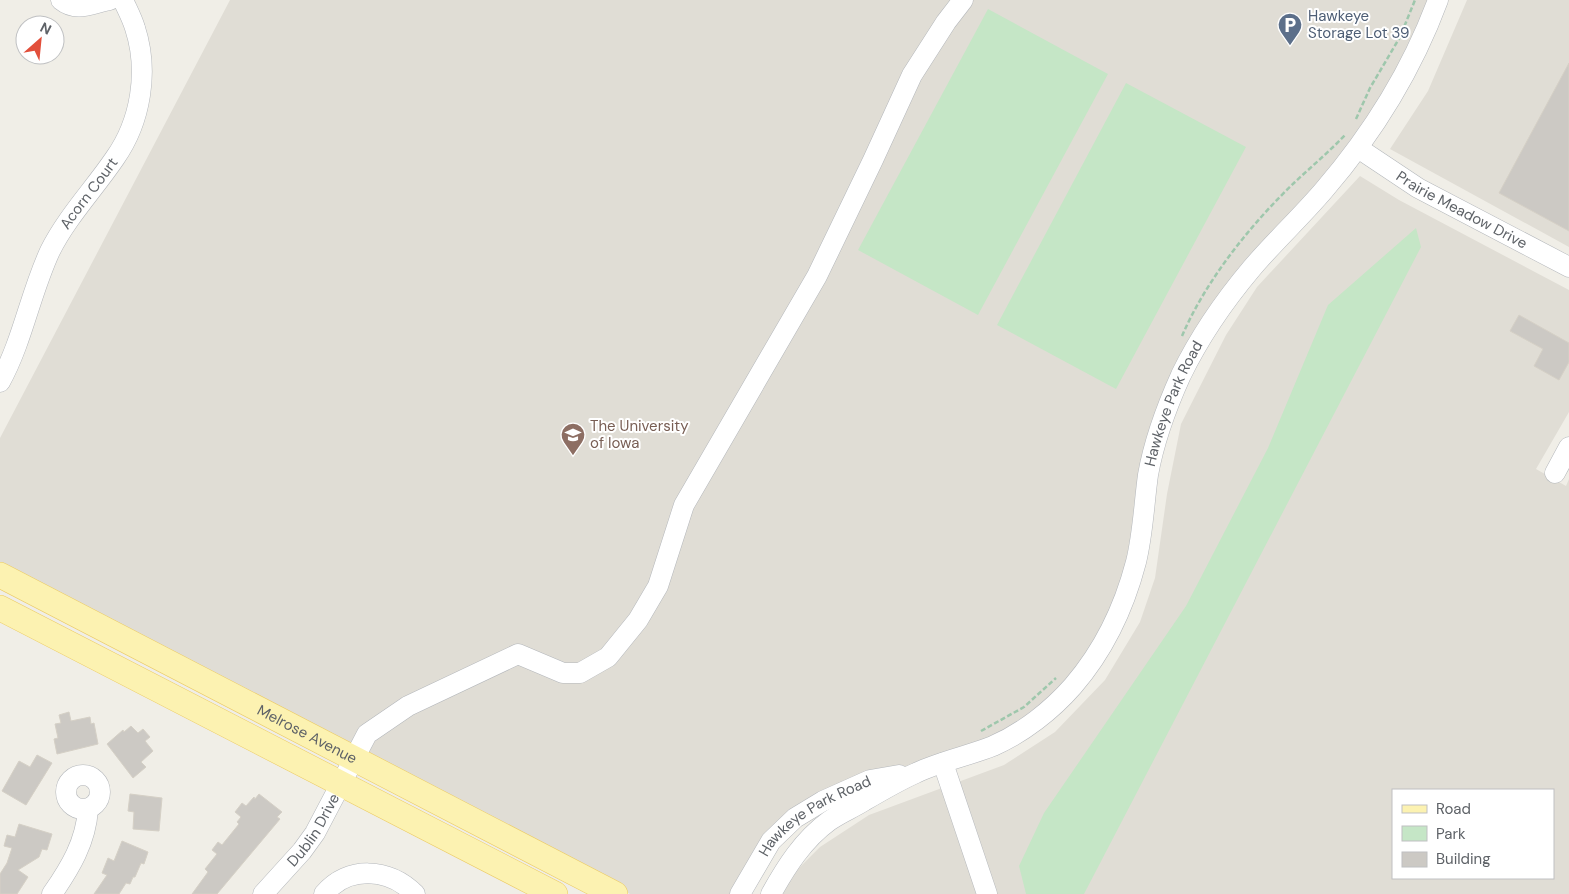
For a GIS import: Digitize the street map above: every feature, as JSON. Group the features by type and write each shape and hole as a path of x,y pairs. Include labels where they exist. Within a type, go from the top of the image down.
{"main road":[{"name":"Melrose Avenue","path":"0,575 614,894"},
{"name":"Melrose Avenue","path":"0,608 555,894"}],"street":[{"path":"61,0 73,7 110,0"},
{"name":"Acorn Court","path":"0,382 15,351 40,274 51,249 65,225 116,158 127,139 135,119 139,103 141,63 135,28 123,0"},
{"name":"Dublin Drive","path":"263,894 302,852 315,833 367,734 408,706 518,654 562,673 580,673 608,657 638,620 658,586 684,505 817,276 912,75 963,0"},
{"name":"Hawkeye Park Road","path":"740,894 771,841 795,818 823,801 870,780 916,772 995,745 1028,726 1065,694 1090,664 1118,618 1129,588 1137,558 1149,472 1160,428 1182,373 1220,309 1253,268 1324,190 1352,141 1396,90 1426,30 1438,0"},
{"name":"Prairie Meadow Drive","path":"1352,141 1418,188 1569,267"},
{"path":"1555,473 1569,447"},
{"path":"943,763 987,894"},
{"name":"Hawkeye Park Road","path":"771,894 798,850 826,823 916,772"},
{"path":"52,894 66,875 81,845 87,825 88,809"},
{"path":"324,894 337,881 350,875 367,872 395,878 415,894"}],"path":[{"path":"1353,126 1370,88 1400,37 1415,0"},
{"path":"1181,337 1207,289 1257,223 1294,182 1334,148 1352,141"},
{"path":"974,734 1024,707 1057,677"}],"shaded area":[{"name":"The University of Iowa","path":"230,0 1430,0 1425,14 1381,100 1332,167 1240,267 1142,473 1124,573 1107,619 1082,660 1066,679 1048,698 999,733 969,747 817,800 732,894 630,894 0,567 0,438"},
{"path":"1467,0 1569,0 1569,247 1390,149 1428,91"},
{"path":"1360,176 1399,200 1569,290 1569,412 1536,469 1566,486 1569,479 1569,894 781,894 787,880 820,847 869,815 1004,765 1055,732 1105,680 1140,622 1155,578 1167,494 1181,424 1226,335 1257,287"}],"green space":[{"path":"988,9 1108,74 978,315 858,250"},
{"path":"1126,83 1246,147 1116,389 997,325"},
{"path":"1416,228 1421,247 1084,894 1026,894 1019,866 1044,813 1186,606 1268,448 1328,305"}],"building":[{"path":"1569,63 1569,231 1499,193"},
{"path":"1519,315 1569,343 1569,362 1559,380 1534,366 1543,349 1510,331"},
{"path":"69,712 71,721 90,717 91,724 94,723 98,744 57,754 54,739 58,738 55,724 61,723 59,715"},
{"path":"131,726 138,733 143,729 150,737 145,741 153,751 141,762 146,767 133,778 107,744 123,730 124,732"},
{"path":"37,755 52,763 26,805 2,791 19,761 30,767"},
{"path":"130,794 162,798 159,831 133,829 134,812 128,811"},
{"path":"259,794 282,812 277,817 280,819 217,894 192,894 208,872 205,869 217,854 212,850 218,842 222,845 239,824 237,822 241,817 235,812 242,803 246,806"},
{"path":"19,824 52,834 47,850 42,849 39,857 18,870 28,877 17,894 0,894 0,874 7,863 12,848 4,846 7,835 15,837"},
{"path":"122,841 148,852 144,864 141,863 135,877 133,877 130,884 126,883 119,894 94,894 107,875 102,873 108,858 114,861"}],"place":[{"name":"Hawkeye Storage Lot 39","path":"1290,46"},
{"name":"The University of Iowa","path":"573,456"}]}
